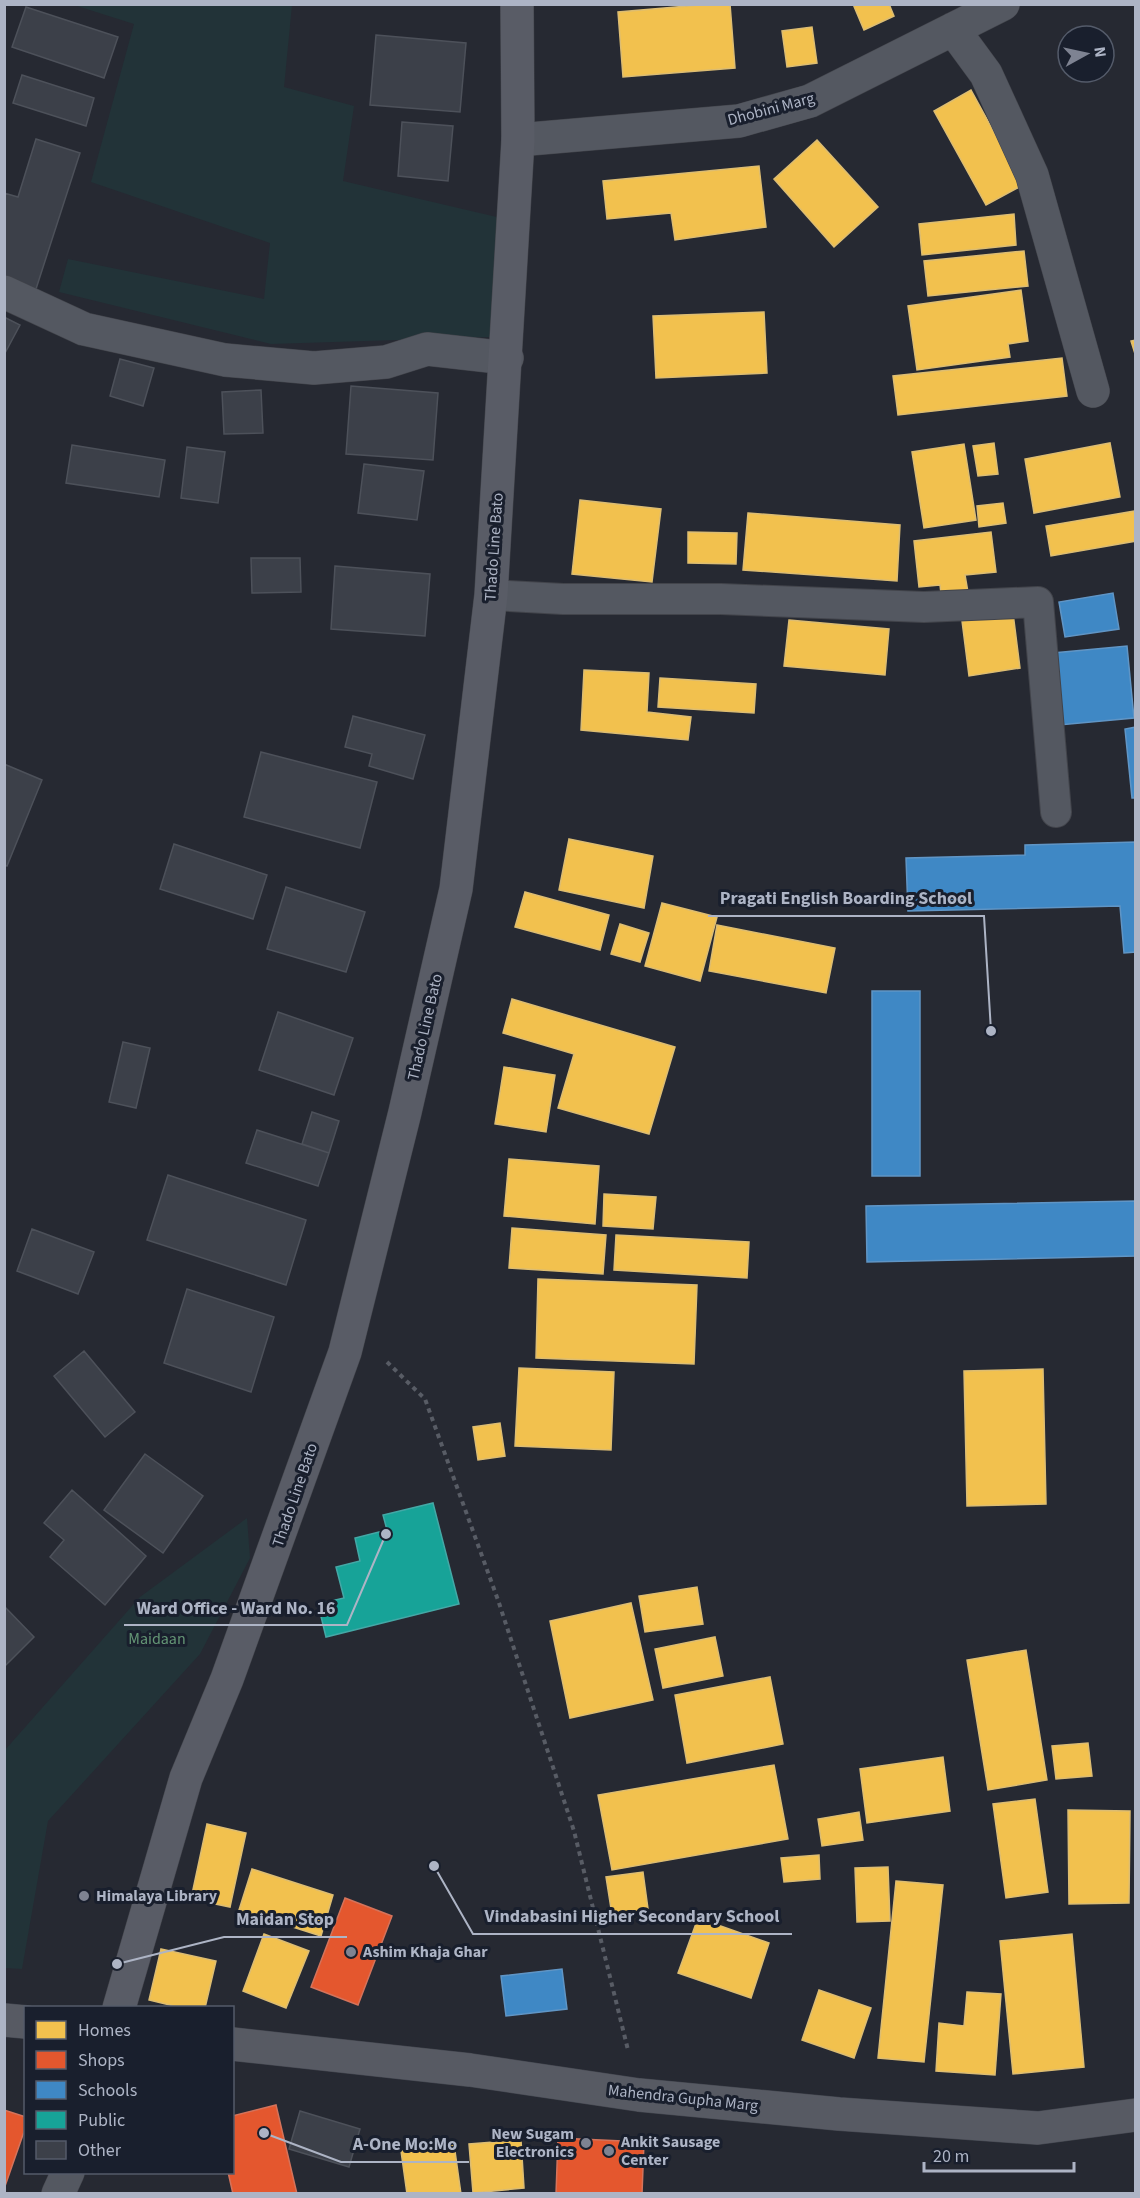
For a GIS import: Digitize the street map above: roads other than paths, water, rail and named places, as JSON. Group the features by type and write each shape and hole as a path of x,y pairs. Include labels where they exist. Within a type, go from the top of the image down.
{"main road":[{"name":"Thado Line Bato","path":"119,2006 186,1778 232,1668 345,1352 405,1112 456,889 491,595 507,358 518,140 517,4"},
{"path":"4,2020 24,2022"},
{"name":"Mahendra Gupha Marg","path":"234,2044 470,2070 639,2095 839,2114 1038,2128 1136,2115"}],"street":[{"name":"Dhobini Marg","path":"518,140 739,121 810,101 1003,4"},
{"path":"953,29 986,74 1032,175 1093,391"},
{"path":"4,292 84,328 225,360 314,368 386,362 427,349 507,358"},
{"path":"58,2193 67,2174"}],"lane":[{"path":"491,595 563,599 721,599 924,607 1038,602 1056,812"}],"place":[{"name":"Pragati English Boarding School","path":"991,1031"},
{"name":"Ward Office - Ward No. 16","path":"386,1534"},
{"name":"Vindabasini Higher Secondary School","path":"434,1866"},
{"name":"Himalaya Library","path":"84,1896"},
{"name":"Ashim Khaja Ghar","path":"351,1952"},
{"name":"Maidan Stop","path":"117,1964"},
{"name":"A-One Mo:Mo","path":"264,2133"},
{"name":"New Sugam Electronics","path":"586,2143"},
{"name":"Ankit Sausage Center","path":"609,2151"}],"park label":[{"name":"Maidaan","path":"157,1639"}]}
